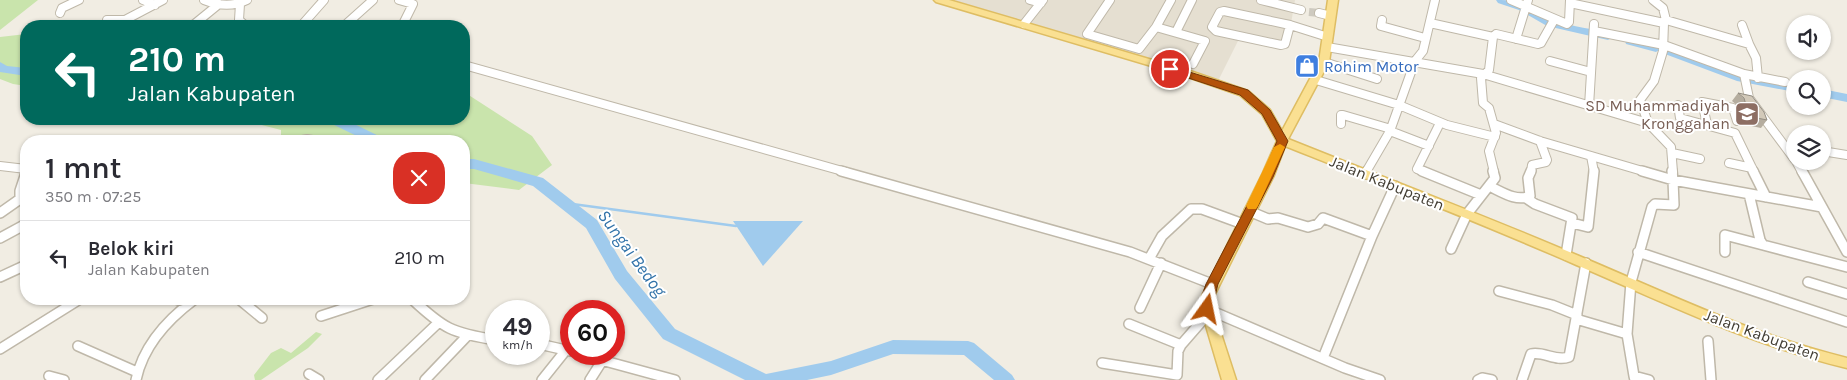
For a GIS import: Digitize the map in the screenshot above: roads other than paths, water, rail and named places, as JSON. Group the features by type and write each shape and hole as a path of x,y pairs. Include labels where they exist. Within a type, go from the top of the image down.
{"main road":[{"path":"939,0 1024,24 1062,38 1189,74 1244,93 1266,112 1282,141"},
{"path":"1230,380 1207,312 1208,296 1212,284 1282,141 1324,62 1334,0"},
{"name":"Jalan Kabupaten","path":"1282,141 1586,263 1747,333 1816,357 1847,363"}],"street":[{"path":"60,13 62,8 79,0"},
{"path":"143,0 155,5"},
{"path":"107,20 125,20 163,0"},
{"path":"204,0 219,4 244,2 239,20"},
{"path":"306,20 324,0"},
{"path":"351,20 373,0"},
{"path":"399,0 416,2 406,20"},
{"path":"1024,24 1042,2 1030,0"},
{"path":"1110,0 1087,34 1139,49 1156,27 1172,0"},
{"path":"1176,32 1192,0"},
{"path":"1261,0 1306,11"},
{"path":"1365,174 1390,130 1415,61 1423,51 1435,0"},
{"path":"1511,0 1527,2 1553,20 1569,23 1570,2 1665,22 1750,44"},
{"path":"1649,380 1634,378 1627,334 1631,282 1652,207 1654,204 1674,205 1670,144 1648,123 1640,100 1654,82 1664,45 1665,22 1663,8 1653,0"},
{"path":"1516,39 1527,2"},
{"path":"199,20 219,4"},
{"path":"1290,25 1285,44 1216,31 1212,28 1220,12 1224,10 1290,25 1327,42 1484,74 1522,84 1648,123"},
{"path":"1319,14 1331,16"},
{"path":"1382,20 1381,26 1425,38"},
{"path":"1430,23 1493,37 1496,34 1541,43 1553,20"},
{"path":"1742,25 1756,58 1758,78"},
{"path":"1156,27 1205,41 1193,64"},
{"path":"1589,106 1594,27 1664,45 1744,74 1785,82"},
{"path":"1451,249 1466,214 1496,178 1489,151 1495,138 1494,124 1489,108 1482,99 1482,78 1489,70 1493,37"},
{"path":"1550,61 1591,72"},
{"path":"1324,62 1377,79"},
{"path":"470,67 1149,259 1212,284"},
{"path":"1744,74 1748,98 1786,141"},
{"path":"1316,80 1399,105 1440,122 1495,138"},
{"path":"1707,124 1702,102 1733,108 1737,121"},
{"path":"1678,105 1680,118 1734,132 1766,197"},
{"path":"1341,124 1340,115 1343,115 1390,130 1429,146"},
{"path":"1440,122 1417,167 1418,170 1481,195"},
{"path":"1494,124 1540,141 1673,180 1822,207"},
{"path":"1526,198 1530,196 1528,178 1531,174 1532,166 1547,162 1540,141"},
{"path":"1831,152 1847,155"},
{"path":"1672,153 1700,159"},
{"path":"1572,223 1588,227 1594,170 1592,168 1591,156"},
{"path":"1729,163 1752,168"},
{"path":"0,166 20,168"},
{"path":"1800,170 1847,252"},
{"path":"1324,358 1372,236 1395,186"},
{"path":"1489,186 1513,197 1526,198 1535,204 1570,217 1572,223 1566,255"},
{"path":"1749,194 1762,245"},
{"path":"0,213 20,203"},
{"path":"1149,259 1162,236 1192,209 1202,209 1243,224"},
{"path":"1249,211 1268,218 1278,218 1308,227 1318,224 1323,218 1326,218 1372,236"},
{"path":"0,238 20,227"},
{"path":"1725,252 1724,235 1847,267"},
{"path":"1638,252 1847,322"},
{"path":"1140,308 1161,263"},
{"path":"1522,380 1533,353 1563,360 1569,358 1586,263"},
{"path":"0,277 20,268"},
{"path":"1808,282 1847,294"},
{"path":"1499,291 1552,305 1576,317 1627,334"},
{"path":"0,349 70,305"},
{"path":"78,346 136,376 147,350 188,305"},
{"path":"246,305 262,318"},
{"path":"321,316 355,305"},
{"path":"418,305 438,323 468,334 485,338"},
{"path":"1102,363 1177,375 1178,351 1207,312 1380,380"},
{"path":"378,380 438,323"},
{"path":"1129,324 1181,345"},
{"path":"425,380 468,334"},
{"path":"1708,341 1711,380"},
{"path":"542,380 560,360"},
{"path":"590,380 599,365"},
{"path":"614,365 648,377 667,376 676,380"},
{"path":"49,376 64,380"},
{"path":"1478,380 1482,378 1492,380"}],"water":[{"path":"733,221 803,221 763,266"}],"waterway":[{"path":"1502,0 1523,7 1551,23 1608,36"},
{"path":"1631,41 1656,48"},
{"path":"1670,51 1742,78 1786,86"},
{"name":"Sungai Bedog","path":"0,66 3,69 20,71"},
{"path":"1831,95 1847,98"},
{"name":"Sungai Bedog","path":"345,125 366,135"},
{"name":"Sungai Bedog","path":"470,164 538,182 592,224 621,275 669,334 762,380"},
{"path":"565,203 736,226"},
{"name":"Sungai Bedog","path":"769,380 831,368 893,347 968,348 1006,380"}],"tunnel":[{"path":"1309,12 1319,13"}],"place":[{"name":"Rohim Motor","path":"1307,66"},
{"name":"SD Muhammadiyah Kronggahan","path":"1747,114"}]}
